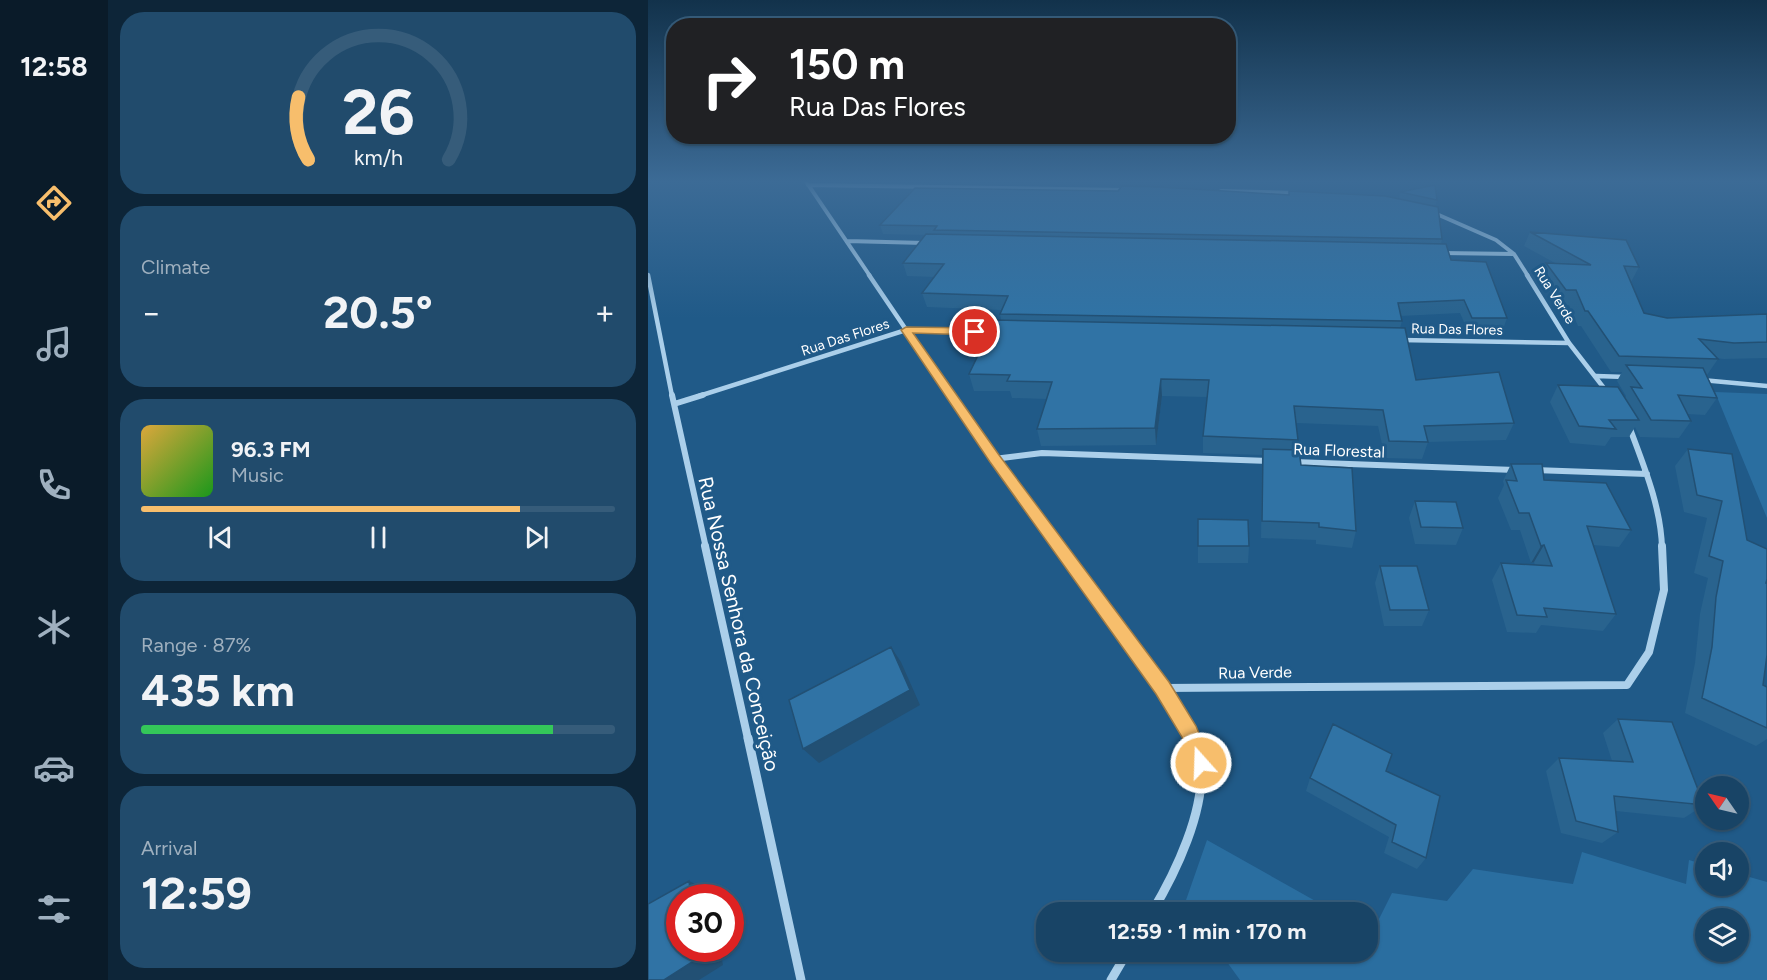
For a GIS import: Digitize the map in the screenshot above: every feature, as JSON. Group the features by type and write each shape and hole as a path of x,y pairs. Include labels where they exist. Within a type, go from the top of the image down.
{"street":[{"path":"836,226 994,459 1162,688 1190,732 1201,763 1196,815 1168,885 1158,902"},
{"name":"Rua Verde","path":"1467,226 1481,231 1514,254 1569,343 1614,402"},
{"path":"847,241 931,243"},
{"path":"1430,253 1514,254"},
{"name":"Rua Nossa Senhora da Conceição","path":"648,274 674,404 801,980"},
{"name":"Rua Das Flores","path":"674,404 906,330 1001,332"},
{"name":"Rua Das Flores","path":"1393,340 1569,343"},
{"path":"1596,376 1631,377"},
{"path":"1700,380 1742,381 1767,386"},
{"name":"Rua Verde","path":"1162,688 1627,685 1649,652 1664,590 1662,536 1647,474 1632,432 1623,417"},
{"name":"Rua Florestal","path":"994,459 1042,453 1279,461"},
{"name":"Rua Florestal","path":"1291,461 1647,474"},
{"path":"1111,980 1122,962"}],"shaded area":[{"path":"1715,392 1767,394 1767,518"},
{"path":"1207,840 1317,902 1185,902"},
{"path":"1582,852 1686,884 1689,860 1695,862 1695,896 1749,896 1749,877 1767,882 1767,980 1240,980 1227,962 1378,962 1378,921 1392,893 1447,901 1473,869 1573,884"}],"building":[{"path":"922,226 1440,226 1442,239 934,230 937,226"},
{"path":"1530,232 1626,240 1639,267 1624,266 1644,313 1667,318 1767,314 1767,342 1734,343 1699,339 1718,359 1619,356 1588,311 1585,311 1576,290 1566,290 1546,263 1591,265"},
{"path":"926,234 1446,244 1451,260 1486,262 1507,318 1472,318 1464,300 1398,303 1402,321 1000,314 1008,296 922,293 944,264 903,263"},
{"path":"995,320 1405,328 1416,380 1499,372 1514,423 1424,426 1428,442 1389,441 1383,410 1294,406 1298,440 1203,436 1209,380 1161,379 1155,428 1037,429 1052,382 1007,381 1010,375 969,374"},
{"path":"1626,365 1703,368 1717,398 1678,395 1691,421 1651,420 1631,387 1642,388"},
{"path":"1558,385 1618,387 1639,420 1609,420 1616,429 1579,426"},
{"path":"1263,449 1299,450 1301,465 1352,468 1356,531 1319,527 1319,523 1262,521"},
{"path":"1688,449 1732,454 1747,540 1767,549 1767,655 1763,685 1767,687 1767,728 1702,698 1712,647 1716,597 1723,561 1709,556 1722,501 1697,495"},
{"path":"1511,464 1542,464 1544,480 1606,483 1631,530 1587,526 1616,614 1544,608 1547,617 1517,615 1501,563 1552,566 1544,545 1541,546 1529,513 1519,513 1506,480 1517,481"},
{"path":"1415,501 1456,502 1463,528 1421,527"},
{"path":"1198,519 1248,520 1249,546 1198,546"},
{"path":"1380,566 1417,566 1429,610 1390,610"},
{"path":"891,647 910,690 803,749 789,700"},
{"path":"1618,719 1672,722 1695,782 1695,804 1614,796 1618,832 1576,821 1559,758 1633,762"},
{"path":"1333,724 1392,754 1386,771 1440,796 1426,858 1392,842 1396,825 1310,778"},
{"path":"666,894 666,962 692,962 664,980 648,980 648,904"}],"route":[{"path":"975,332 906,330 994,459 1162,688 1190,732 1201,763"}]}
